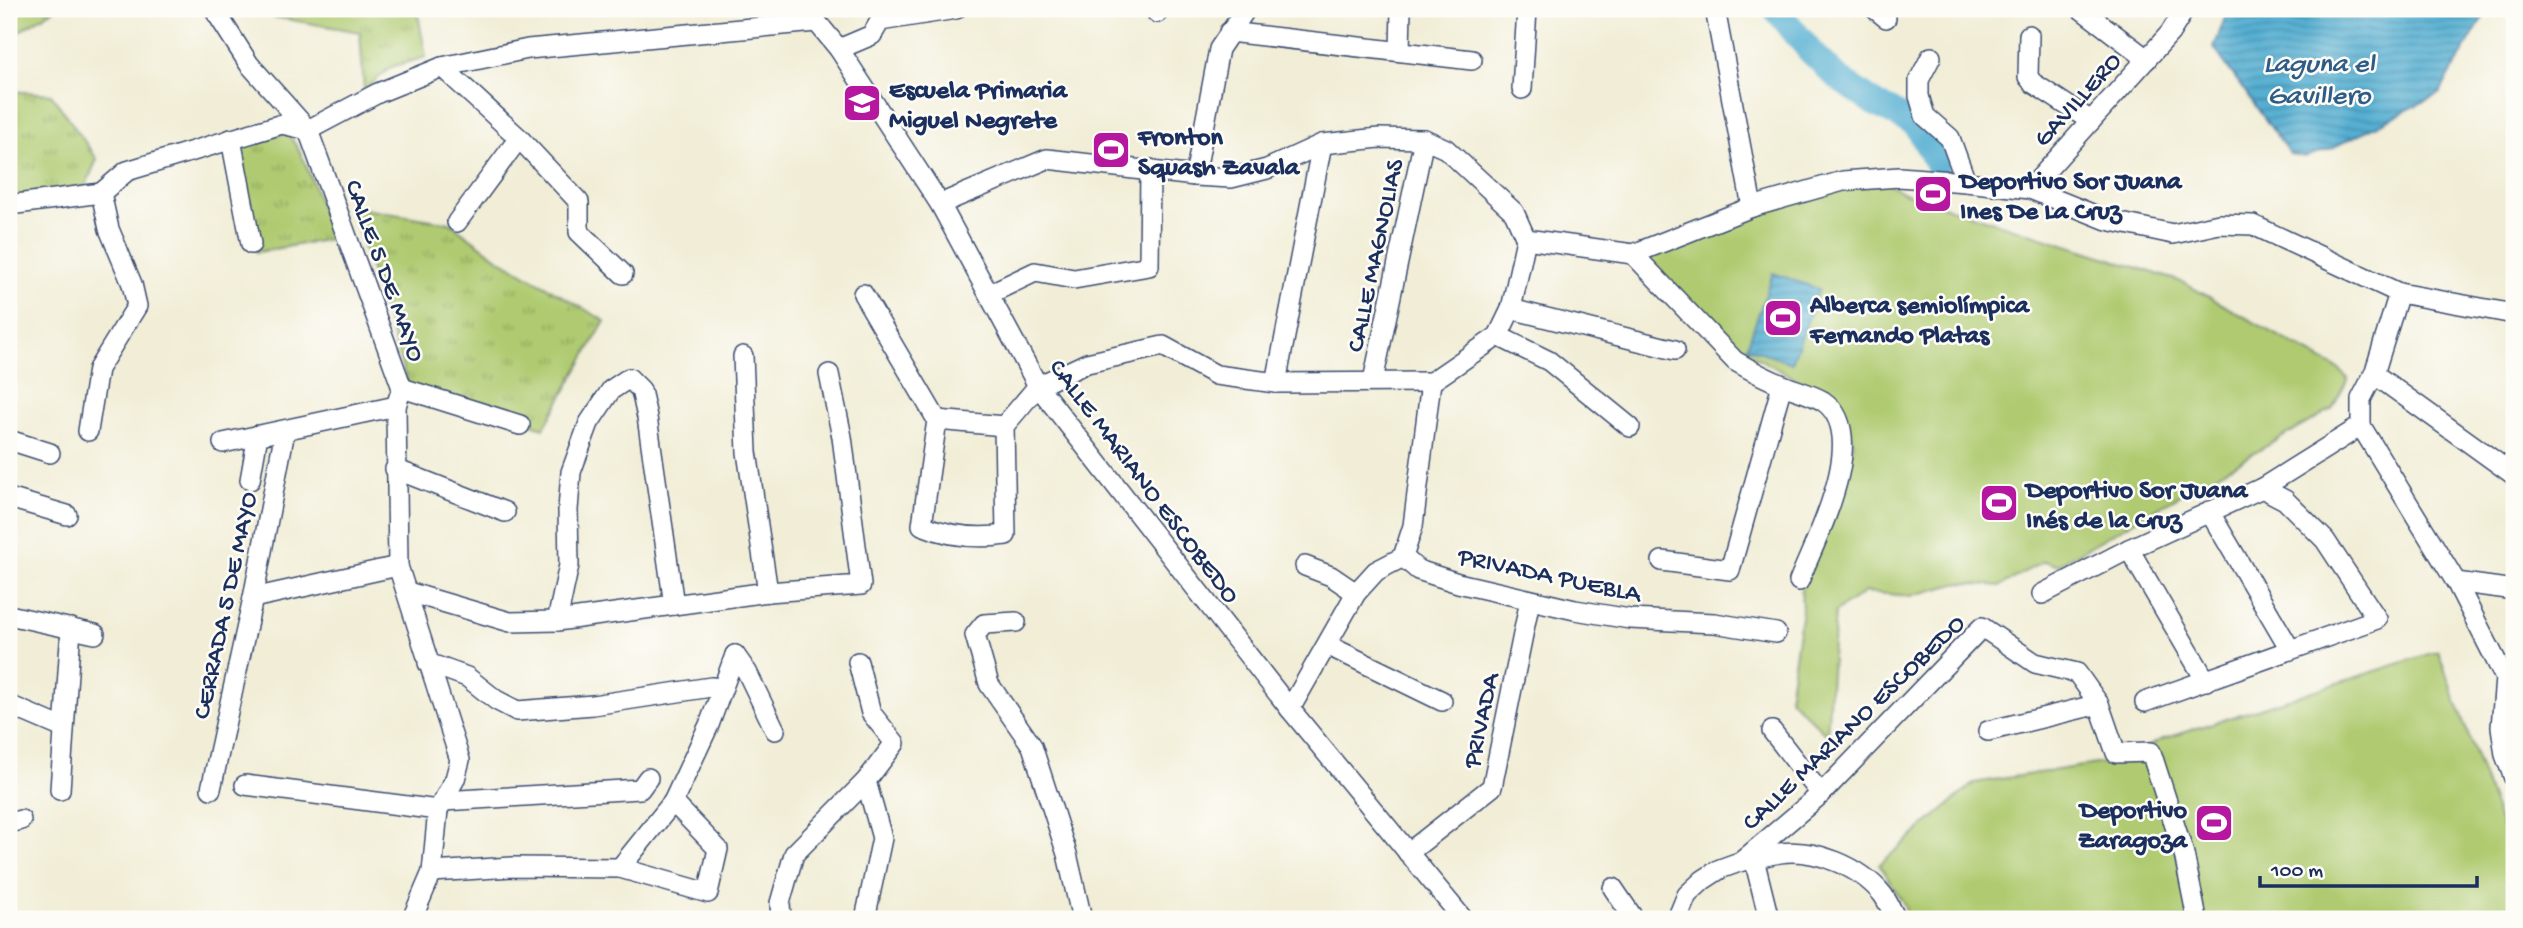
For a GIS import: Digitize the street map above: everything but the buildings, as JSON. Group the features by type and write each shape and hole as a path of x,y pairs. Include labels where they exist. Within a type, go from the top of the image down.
{"street":[{"name":"CALLE 5 DE MAYO","path":"214,9 249,64 308,130 399,397 395,469 398,566 460,760 455,779 440,806 432,872"},
{"path":"839,49 872,36 880,21 956,9"},
{"path":"1195,176 1219,49 1246,9"},
{"path":"1400,51 1401,9"},
{"path":"1522,89 1527,9"},
{"path":"1715,9 1752,207"},
{"path":"2081,9 2147,59"},
{"name":"GAVILLERO","path":"2030,189 2178,23 2185,9"},
{"path":"9,205 101,193 127,171 282,124 308,130 378,93 442,67 528,49 811,15"},
{"name":"CALLE MARIANO ESCOBEDO","path":"811,15 839,49 940,204 1038,386 1290,709 1463,919"},
{"path":"1229,32 1472,60"},
{"path":"2029,35 2028,77 2091,121"},
{"path":"1931,57 1919,79 1919,96 1925,116 1950,138 1966,182"},
{"path":"442,67 519,138 579,202 579,232 623,274"},
{"path":"457,222 519,138"},
{"path":"863,294 937,420 922,525 939,532 989,537 1006,535 1004,426 1038,386 1087,363 1163,346 1216,375 1276,383 1431,382 1498,336 1511,309 1526,239 1514,212 1446,149 1424,139 1379,138 1322,144 1267,169 1231,178 1047,159 940,204"},
{"path":"231,139 251,244"},
{"name":"CALLE MAGNOLIAS","path":"1373,381 1424,139"},
{"path":"1276,383 1322,144"},
{"path":"989,294 1035,272 1074,279 1149,266 1150,169"},
{"path":"1526,239 1633,254 1752,207 1843,181 1899,177 1966,182 2030,189 2107,220 2163,233 2173,234 2219,224 2253,225 2399,293 2514,314"},
{"path":"89,431 98,369 137,306 132,284 109,229 101,193"},
{"path":"1633,254 1735,361 1782,385 1823,401 1836,415 1843,443 1841,472 1799,581"},
{"path":"2399,293 2374,374 2361,399 2361,426 2456,582 2510,679 2501,727 2505,755 2514,778"},
{"path":"1511,309 1675,350"},
{"path":"1498,336 1549,361 1630,427"},
{"path":"743,356 747,452 768,592"},
{"path":"408,592 510,622 557,621 768,592 861,585 842,437 829,374"},
{"path":"2374,374 2514,475"},
{"path":"557,621 569,565 568,510 572,472 589,423 611,390 629,378 641,390 647,417 674,604"},
{"path":"1290,709 1356,593 1376,571 1404,557 1413,526 1431,382"},
{"path":"1662,561 1730,570 1782,385"},
{"path":"223,443 285,431 399,397 520,425"},
{"path":"937,420 1004,426"},
{"path":"2042,594 2262,488 2361,426"},
{"name":"CERRADA 5 DE MAYO","path":"211,789 253,598 285,431"},
{"path":"250,480 258,435"},
{"path":"9,440 50,453"},
{"path":"395,469 505,512"},
{"path":"2145,702 2377,619 2325,540 2285,500 2262,488"},
{"path":"9,498 67,515"},
{"path":"2209,512 2290,649"},
{"path":"2129,550 2206,681"},
{"name":"PRIVADA PUEBLA","path":"1404,557 1418,570 1458,583 1530,600 1630,619 1714,624 1776,633"},
{"path":"1305,565 1331,576 1356,593"},
{"path":"253,598 398,566"},
{"path":"2456,582 2514,590"},
{"name":"PRIVADA","path":"1408,853 1492,787 1530,600"},
{"path":"9,615 95,634"},
{"path":"1016,622 984,624 975,635 978,653 989,684 1032,746 1067,854 1082,919"},
{"name":"CALLE MARIANO ESCOBEDO","path":"1677,919 1687,895 1720,869 1748,860 1821,794 1982,626 2035,663 2077,673 2099,704 2116,753 2151,752 2184,854 2197,919"},
{"path":"60,790 71,628"},
{"path":"1327,645 1442,701"},
{"path":"620,868 673,802 709,725 735,655 747,672 775,730"},
{"path":"781,919 780,903 794,854 866,781 895,743 871,713 858,662"},
{"path":"428,663 467,677 496,700 517,711 593,705 721,688"},
{"path":"1989,731 2099,704"},
{"path":"9,705 63,728"},
{"path":"1772,731 1821,794"},
{"path":"245,785 440,806 640,789 648,778"},
{"path":"865,919 882,838 866,781"},
{"path":"412,919 432,872 512,867 620,868 708,892 718,849 673,802"},
{"path":"1769,919 1748,860 1782,852 1811,853 1860,874 1884,897 1896,919"},
{"path":"1613,888 1634,919"}],"green space":[{"path":"9,9 55,9 9,38"},
{"path":"269,9 417,9 426,57 391,67 364,90 360,32 268,16"},
{"path":"9,91 51,94 97,159 85,187 9,197"},
{"path":"286,133 300,152 306,166 331,239 257,252 234,151 238,143"},
{"name":"Deportivo Sor Juana Inés de la Cruz","path":"1886,182 1904,193 2182,282 2340,370 2348,379 2332,409 2057,565 2044,561 2000,586 1960,583 1910,596 1865,592 1835,612 1827,735 1789,698 1802,611 1801,582 1854,445 1842,404 1717,336 1638,256 1830,188"},
{"path":"351,207 450,223 499,259 605,321 544,428 408,385"},
{"name":"Deportivo Zaragoza","path":"2438,651 2514,862 2514,919 1908,919 1904,904 1879,865 1974,783 2121,760 2163,739"}],"water":[{"name":"Laguna el Gavillero","path":"2228,9 2488,9 2439,94 2332,148 2305,157 2290,154 2214,48"},
{"name":"Alberca semiolímpica Fernando Platas","path":"1773,273 1819,289 1792,363 1747,347"}],"waterway":[{"path":"1776,9 1810,51 1838,78 1874,103 1916,124 1937,163"}],"place":[{"name":"Escuela Primaria Miguel Negrete","path":"862,103"},
{"name":"Fronton Squash Zavala","path":"1111,150"},
{"name":"Deportivo Sor Juana Ines De La Cruz","path":"1933,194"},
{"name":"Alberca semiolímpica Fernando Platas","path":"1783,318"},
{"name":"Deportivo Sor Juana Inés de la Cruz","path":"1999,503"},
{"name":"Deportivo Zaragoza","path":"2214,823"}]}
